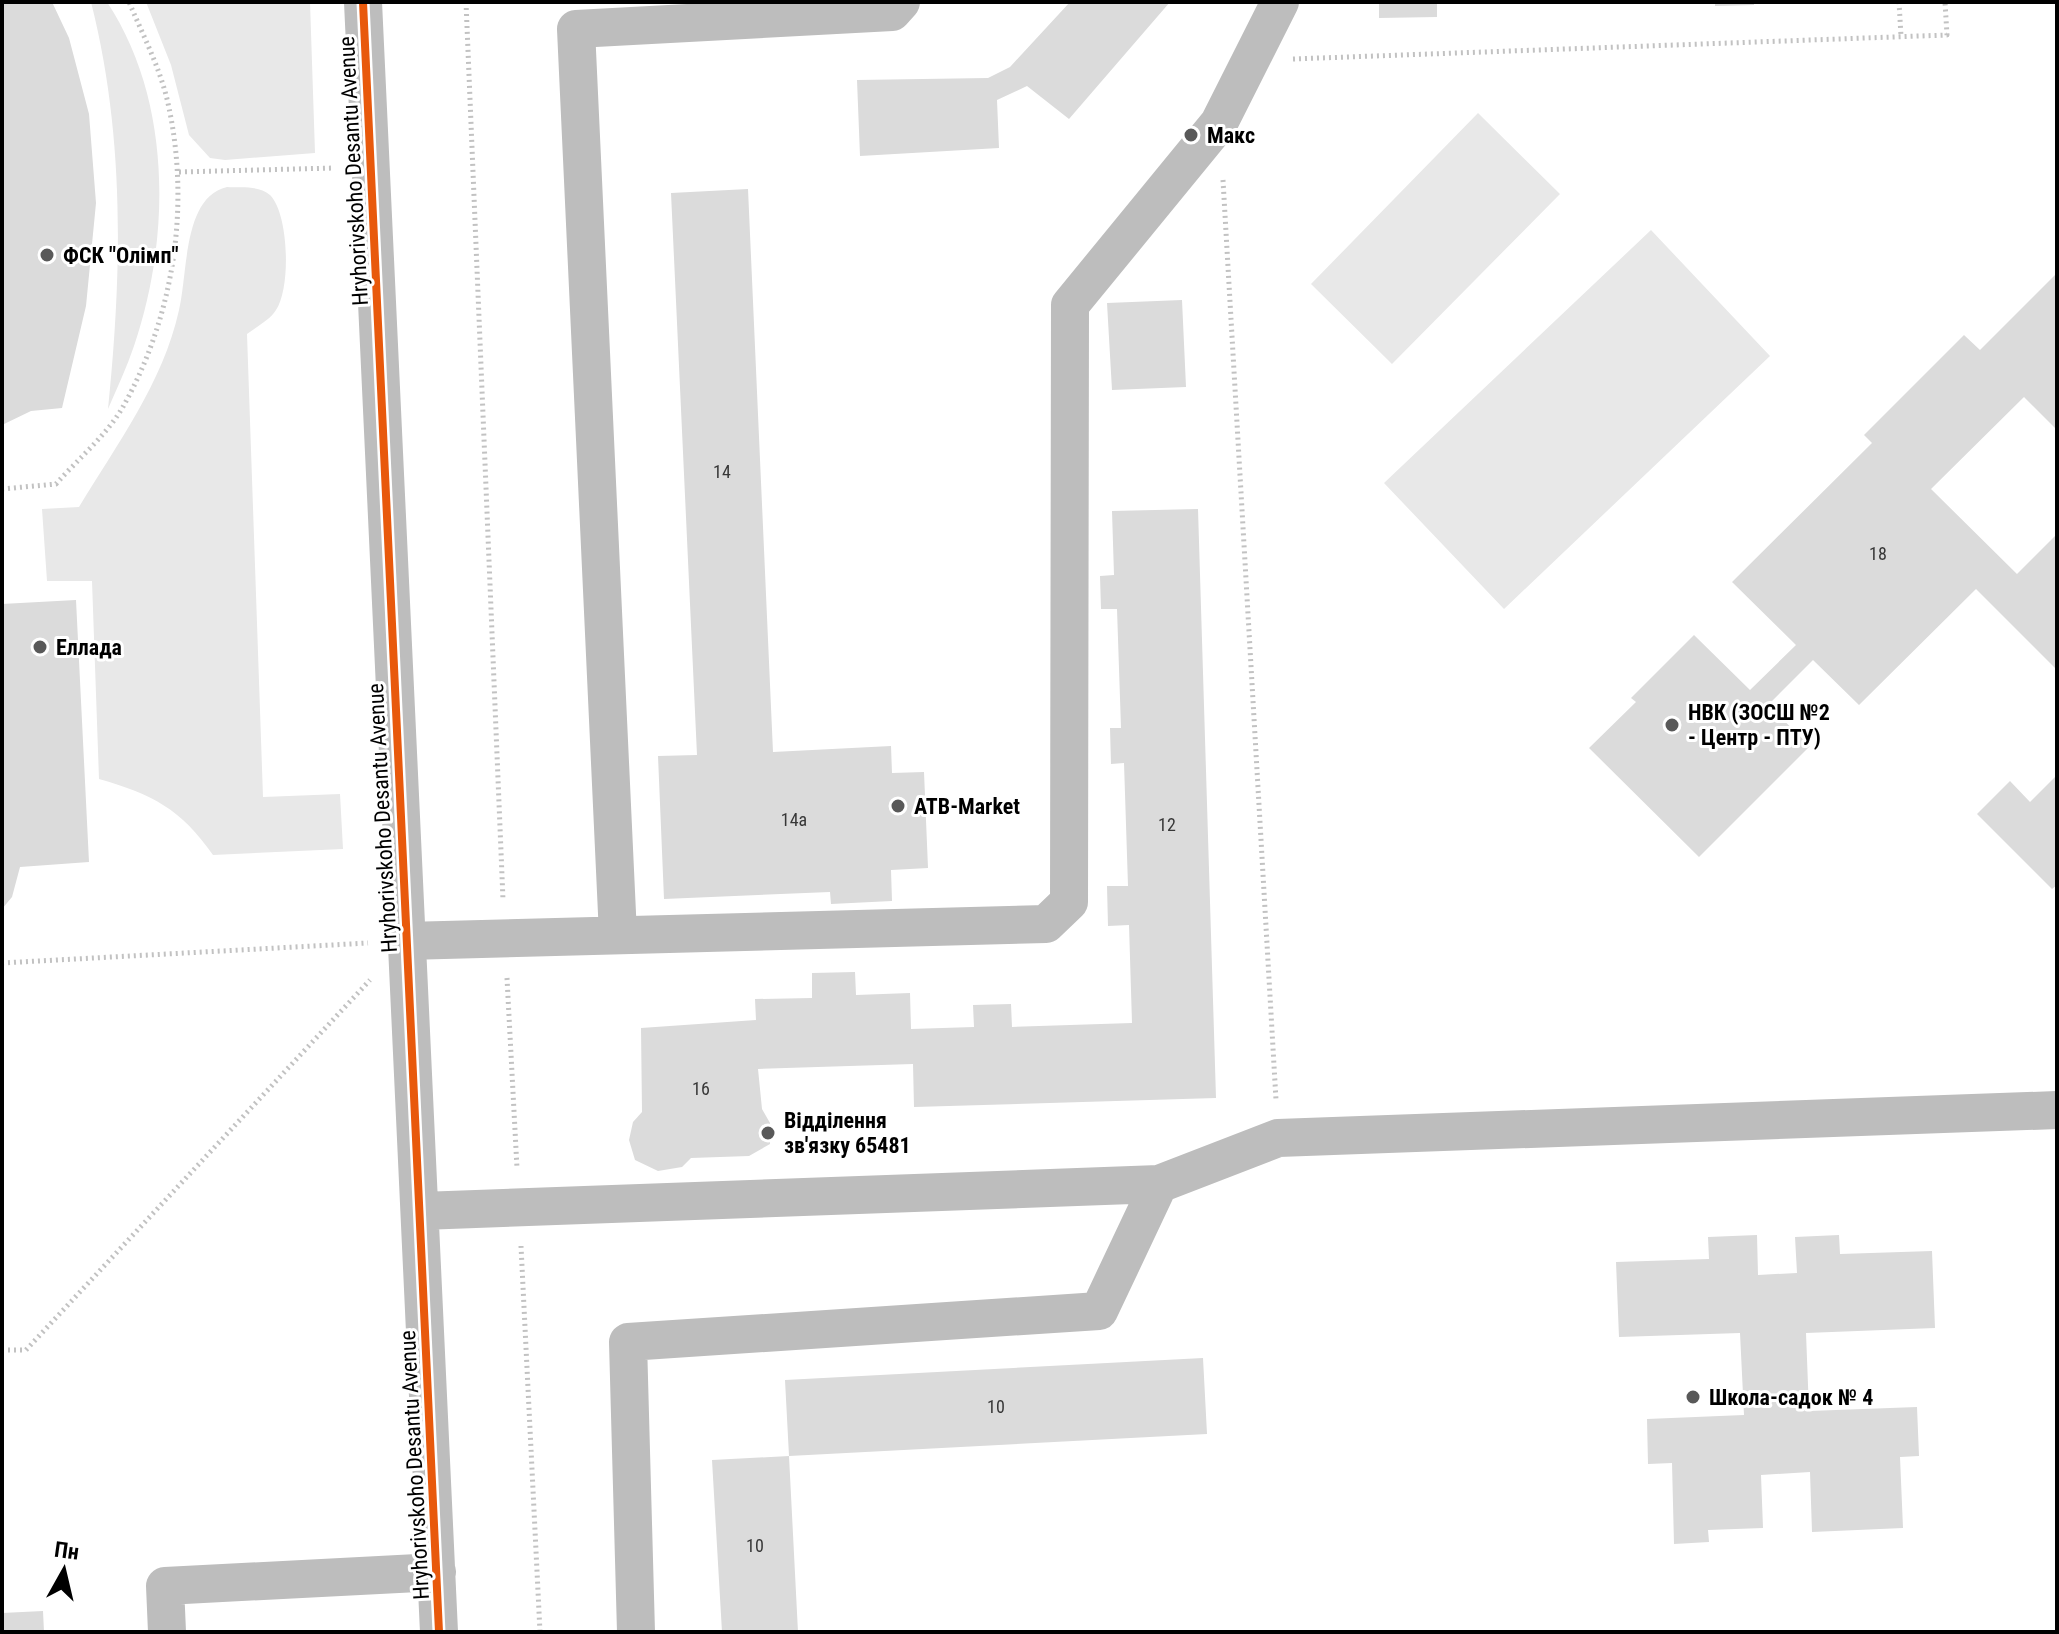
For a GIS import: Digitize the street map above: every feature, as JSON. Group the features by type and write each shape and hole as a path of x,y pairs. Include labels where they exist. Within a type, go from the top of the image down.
{"street":[{"name":"Hryhorivskoho Desantu Avenue","path":"363,2 439,1632"},
{"path":"618,935 576,29 892,12 901,2"},
{"path":"406,941 1046,924 1069,902 1070,305 1219,123 1280,2"},
{"path":"421,1211 519,1205 1159,1184 1278,1138 2057,1110"},
{"path":"636,1632 628,1342 1099,1311 1159,1184"},
{"path":"167,1632 165,1586 437,1572"}],"path":[{"path":"2,489 56,484 123,408 152,344 176,248 179,172 167,96 129,2"},
{"path":"466,2 505,939 540,1632"},
{"path":"1899,2 1901,36"},
{"path":"1252,61 1947,35 1945,2"},
{"path":"1219,123 1278,1138"},
{"path":"179,172 371,167"},
{"path":"2,963 406,941"},
{"path":"2,1350 26,1350 406,941"}],"shaded area":[{"path":"91,2 107,2 128,40 144,82 154,125 159,170 155,260 146,304 131,354 108,409 116,306 118,204 110,103"},
{"path":"146,2 310,2 315,153 225,160 210,158 189,135 171,65"},
{"path":"1478,113 1560,194 1392,364 1311,284"},
{"path":"227,187 255,188 270,195 281,218 286,251 281,300 267,320 247,334 263,797 340,794 343,849 213,855 189,826 164,805 99,779 92,581 47,581 42,509 79,507 137,412 172,337 195,220 202,205 213,194"},
{"path":"1651,230 1770,356 1504,609 1384,483"}],"building":[{"name":"ФСК \"Олімп\"","path":"2,2 52,2 69,38 89,114 96,203 86,306 62,408 31,411 2,425"},
{"path":"1070,2 1170,2 1069,119 1027,86 997,100 999,148 860,156 857,80 988,78 1010,67"},
{"path":"1379,2 1437,2 1437,17 1379,18"},
{"path":"1715,2 1754,2 1754,5 1715,6"},
{"path":"748,189 773,752 891,746 892,773 924,772 928,868 891,870 892,901 831,904 830,892 664,899 658,756 697,755 671,193"},
{"path":"2057,273 2057,430 2024,397 1931,489 2017,574 2057,534 2057,670 1976,589 1859,705 1813,660 1768,705 1810,746 1699,857 1589,748 1636,702 1631,698 1694,635 1750,690 1796,645 1732,582 1872,443 1864,435 1964,335 1980,350"},
{"path":"1182,300 1186,387 1112,390 1107,303"},
{"path":"1198,509 1216,1098 914,1107 913,1064 758,1069 762,1109 770,1123 770,1144 749,1156 691,1158 682,1167 658,1171 635,1160 629,1140 633,1122 642,1112 641,1028 756,1020 755,999 812,998 812,973 855,972 856,995 910,993 911,1029 974,1027 973,1005 1011,1004 1012,1027 1132,1023 1129,925 1108,926 1107,886 1128,886 1124,763 1111,764 1110,728 1121,728 1117,609 1101,609 1100,576 1114,575 1112,511"},
{"path":"76,600 89,862 20,867 12,897 2,909 2,604"},
{"path":"2057,775 2057,885 2052,889 1977,814 2010,781 2030,802"},
{"path":"1757,1235 1758,1275 1797,1273 1795,1237 1839,1235 1840,1254 1932,1251 1935,1328 1806,1333 1809,1411 1917,1407 1919,1456 1900,1457 1903,1528 1812,1532 1810,1472 1761,1475 1763,1528 1708,1530 1709,1542 1674,1544 1672,1463 1648,1464 1647,1419 1744,1415 1740,1333 1619,1337 1616,1262 1709,1259 1708,1237"},
{"path":"1203,1358 1207,1434 789,1456 785,1380"},
{"path":"789,1456 798,1632 722,1632 712,1460"},
{"path":"43,1611 44,1632 2,1632 2,1613"}],"cycle path":[{"path":"363,2 439,1632"}],"place":[{"name":"Макс","path":"1191,135"},
{"name":"ФСК \"Олімп\"","path":"47,255"},
{"name":"Еллада","path":"40,647"},
{"name":"НВК (ЗОСШ №2 - Центр - ПТУ)","path":"1672,725"},
{"name":"ATB-Market","path":"898,806"},
{"name":"Відділення зв'язку 65481","path":"768,1133"},
{"name":"Школа-садок № 4","path":"1693,1397"}]}
